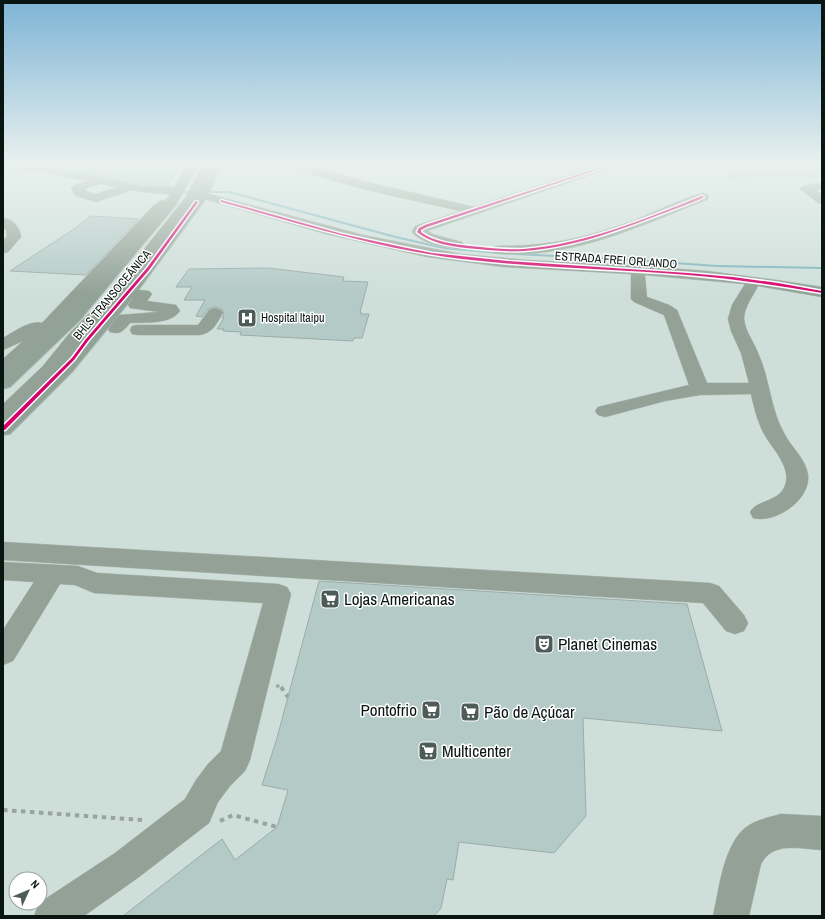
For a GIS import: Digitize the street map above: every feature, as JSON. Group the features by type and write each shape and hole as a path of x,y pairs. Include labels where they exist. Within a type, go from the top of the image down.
{"main road":[{"path":"3,383 74,316 175,208"},
{"path":"3,429 65,368 98,328 132,299 179,208"}],"street":[{"path":"3,368 59,316 94,273 159,208"},
{"name":"BHLS TRANSOCEÂNICA","path":"3,397 90,314 176,208"},
{"name":"BHLS TRANSOCEÂNICA","path":"3,414 49,370 74,338 114,296 177,208"},
{"name":"ESTRADA FREI ORLANDO","path":"227,208 418,251 504,262 638,270 754,281 820,294"},
{"path":"464,208 473,210"},
{"path":"479,208 426,226 420,229 419,232 430,238 466,247 520,250 548,248 576,243 600,236 674,208"},
{"path":"3,249 14,237 14,232 11,227 4,222"},
{"path":"638,270 639,299 663,308 671,313 700,389"},
{"path":"754,281 738,310 736,319 750,354 767,418 780,445 795,468 798,478 796,488 789,497 779,505 761,512"},
{"path":"98,328 120,324 163,316 172,311 170,308 132,299 120,324"},
{"path":"120,324 200,330 205,328 215,313"},
{"path":"3,345 59,316"},
{"path":"605,411 664,396 700,389 760,388"},
{"path":"3,551 710,593 735,623"},
{"path":"3,571 78,576 94,583 278,594 234,760 211,786 197,811 127,865 52,916"},
{"path":"3,653 53,574"},
{"path":"731,916 744,860 752,845 765,835 781,831 822,833"}],"path":[{"path":"3,810 181,823"},
{"path":"217,822 233,815 277,827"}],"building":[{"path":"91,216 139,219 86,275 10,271 74,229"},
{"name":"Hospital Itaipu","path":"268,268 344,277 343,281 368,282 360,312 361,314 369,314 362,338 354,338 353,341 240,335 241,332 223,331 224,329 217,329 224,318 222,318 224,314 222,309 215,307 208,309 202,317 196,316 205,300 184,300 192,287 176,287 189,269"},
{"name":"Multicenter","path":"319,581 687,604 722,731 583,718 586,816 554,853 459,842 453,880 447,879 441,908 434,916 123,916 222,839 235,860 277,827 288,790 262,785 277,738"}],"waterway":[{"path":"288,208 395,237 444,248 500,253"},
{"path":"515,254 717,266 822,268"}],"cycle path":[{"path":"3,429 73,359 87,340 148,269 193,208"},
{"path":"247,208 372,242 432,254 553,266 688,274 778,284 822,292"},
{"path":"481,208 426,226 420,229 419,232 433,240 459,246 492,250 524,250 584,240 613,231 674,208"}],"place":[{"name":"Hospital Itaipu","path":"247,318"},
{"name":"Lojas Americanas","path":"330,599"},
{"name":"Planet Cinemas","path":"544,644"},
{"name":"Pontofrio","path":"431,710"},
{"name":"Pão de Açúcar","path":"470,712"},
{"name":"Multicenter","path":"428,751"}]}
